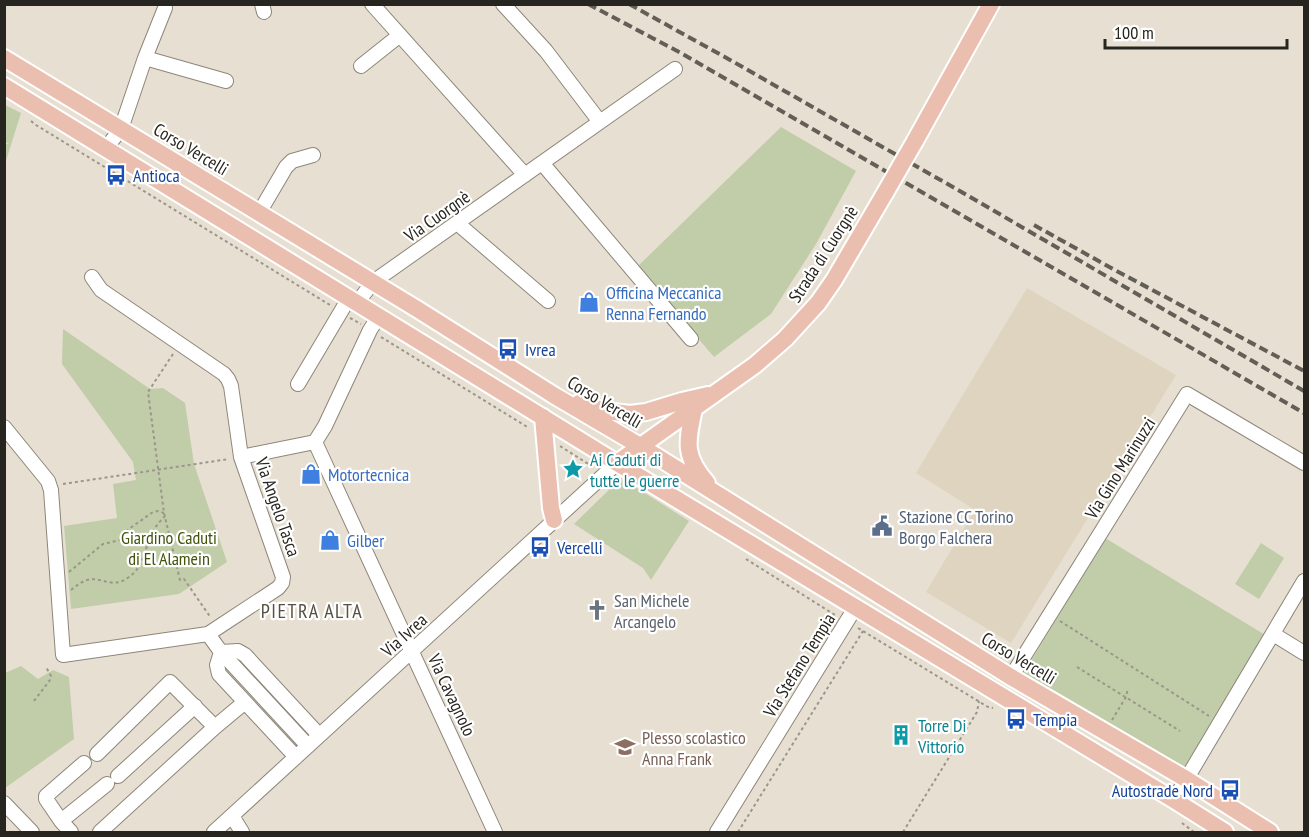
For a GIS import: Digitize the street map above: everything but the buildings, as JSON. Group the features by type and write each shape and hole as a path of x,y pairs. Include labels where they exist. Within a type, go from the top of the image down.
{"main road":[{"name":"Strada di Cuorgnè","path":"617,463 755,365 798,327 818,303 843,266 991,4"},
{"name":"Corso Vercelli","path":"4,58 640,446 1011,677 1186,779 1270,832"},
{"path":"4,86 106,148 349,304 374,323 543,417 1225,832"},
{"path":"555,396 606,411 630,414 646,412 715,393"},
{"path":"694,409 688,441 692,463 718,495"},
{"path":"543,417 554,520"}],"street":[{"path":"372,4 525,175"},
{"path":"502,4 546,51 600,122"},
{"path":"106,148 121,129 165,8"},
{"path":"361,66 400,35"},
{"path":"145,58 226,81"},
{"name":"Via Cuorgnè","path":"298,384 349,304 373,282 675,69"},
{"path":"259,213 286,167 292,161 313,155"},
{"path":"542,163 691,339"},
{"path":"457,223 548,301"},
{"name":"Via Angelo Tasca","path":"59,599 63,655 213,631 278,588 283,577 241,457 231,386 228,379 101,290 92,277"},
{"path":"241,457 315,442 326,426 374,323"},
{"name":"Via Gino Marinuzzi","path":"1011,677 1187,394 1305,463"},
{"path":"4,427 50,485 59,599"},
{"name":"Via Cavagnolo","path":"315,442 495,832"},
{"name":"Via Ivrea","path":"214,832 617,463"},
{"path":"1174,800 1305,581"},
{"name":"Via Stefano Tempia","path":"717,832 855,608"},
{"path":"213,631 221,652 308,746"},
{"path":"1273,634 1305,653"},
{"path":"221,652 238,651 245,655 319,735"},
{"path":"221,652 217,665 219,674 296,757"},
{"path":"97,754 170,682 215,727"},
{"path":"100,832 245,702"},
{"path":"61,821 112,780 195,706"},
{"path":"71,832 61,821 46,796 84,763"},
{"path":"4,803 32,832"},
{"path":"232,816 242,832"}],"path":[{"path":"27,117 36,125 349,304 374,323 593,467"},
{"path":"180,344 148,392 164,514 180,580 184,579 213,631"},
{"path":"50,485 241,457"},
{"path":"57,580 104,544 120,540 126,531 153,512 158,511 164,514"},
{"path":"59,599 88,580 111,583 127,578 138,568 164,514"},
{"path":"1050,615 1220,723"},
{"path":"738,832 863,631"},
{"path":"34,701 50,680 51,676 46,667"},
{"path":"1077,667 1180,731"},
{"path":"1105,732 1126,697 1128,688"},
{"path":"903,832 976,712 979,701"}],"shaded area":[{"path":"1027,288 1176,375 1011,643 926,592 975,510 916,473"}],"green space":[{"path":"5,105 21,113 5,164 5,144 9,144 5,142"},
{"path":"781,127 856,171 816,244 771,314 714,357 637,267"},
{"name":"Giardino Caduti di El Alamein","path":"63,329 150,389 163,388 185,403 194,464 227,562 179,594 71,609 64,526 117,518 113,484 136,480 133,462 62,364"},
{"path":"621,478 689,521 651,580 643,568 574,524"},
{"path":"1105,538 1267,636 1185,772 1023,674"},
{"path":"1261,543 1284,558 1259,599 1235,584"},
{"path":"21,666 38,679 53,670 69,677 74,739 5,788 5,673"}],"railway":[{"path":"588,4 681,53 1304,413"},
{"path":"629,4 965,194 1304,391"},
{"path":"1034,225 1304,371"}],"place":[{"name":"Antioca","path":"116,175"},
{"name":"Officina Meccanica Renna Fernando","path":"589,302"},
{"name":"Ivrea","path":"508,349"},
{"name":"Ai Caduti di tutte le guerre","path":"573,469"},
{"name":"Motortecnica","path":"311,474"},
{"name":"Stazione CC Torino Borgo Falchera","path":"882,526"},
{"name":"Gilber","path":"330,540"},
{"name":"Vercelli","path":"540,547"},
{"name":"San Michele Arcangelo","path":"597,610"},
{"name":"Tempia","path":"1016,719"},
{"name":"Torre Di Vittorio","path":"901,735"},
{"name":"Plesso scolastico Anna Frank","path":"625,747"},
{"name":"Autostrade Nord","path":"1230,790"}],"district":[{"name":"PIETRA ALTA","path":"312,611"}]}
